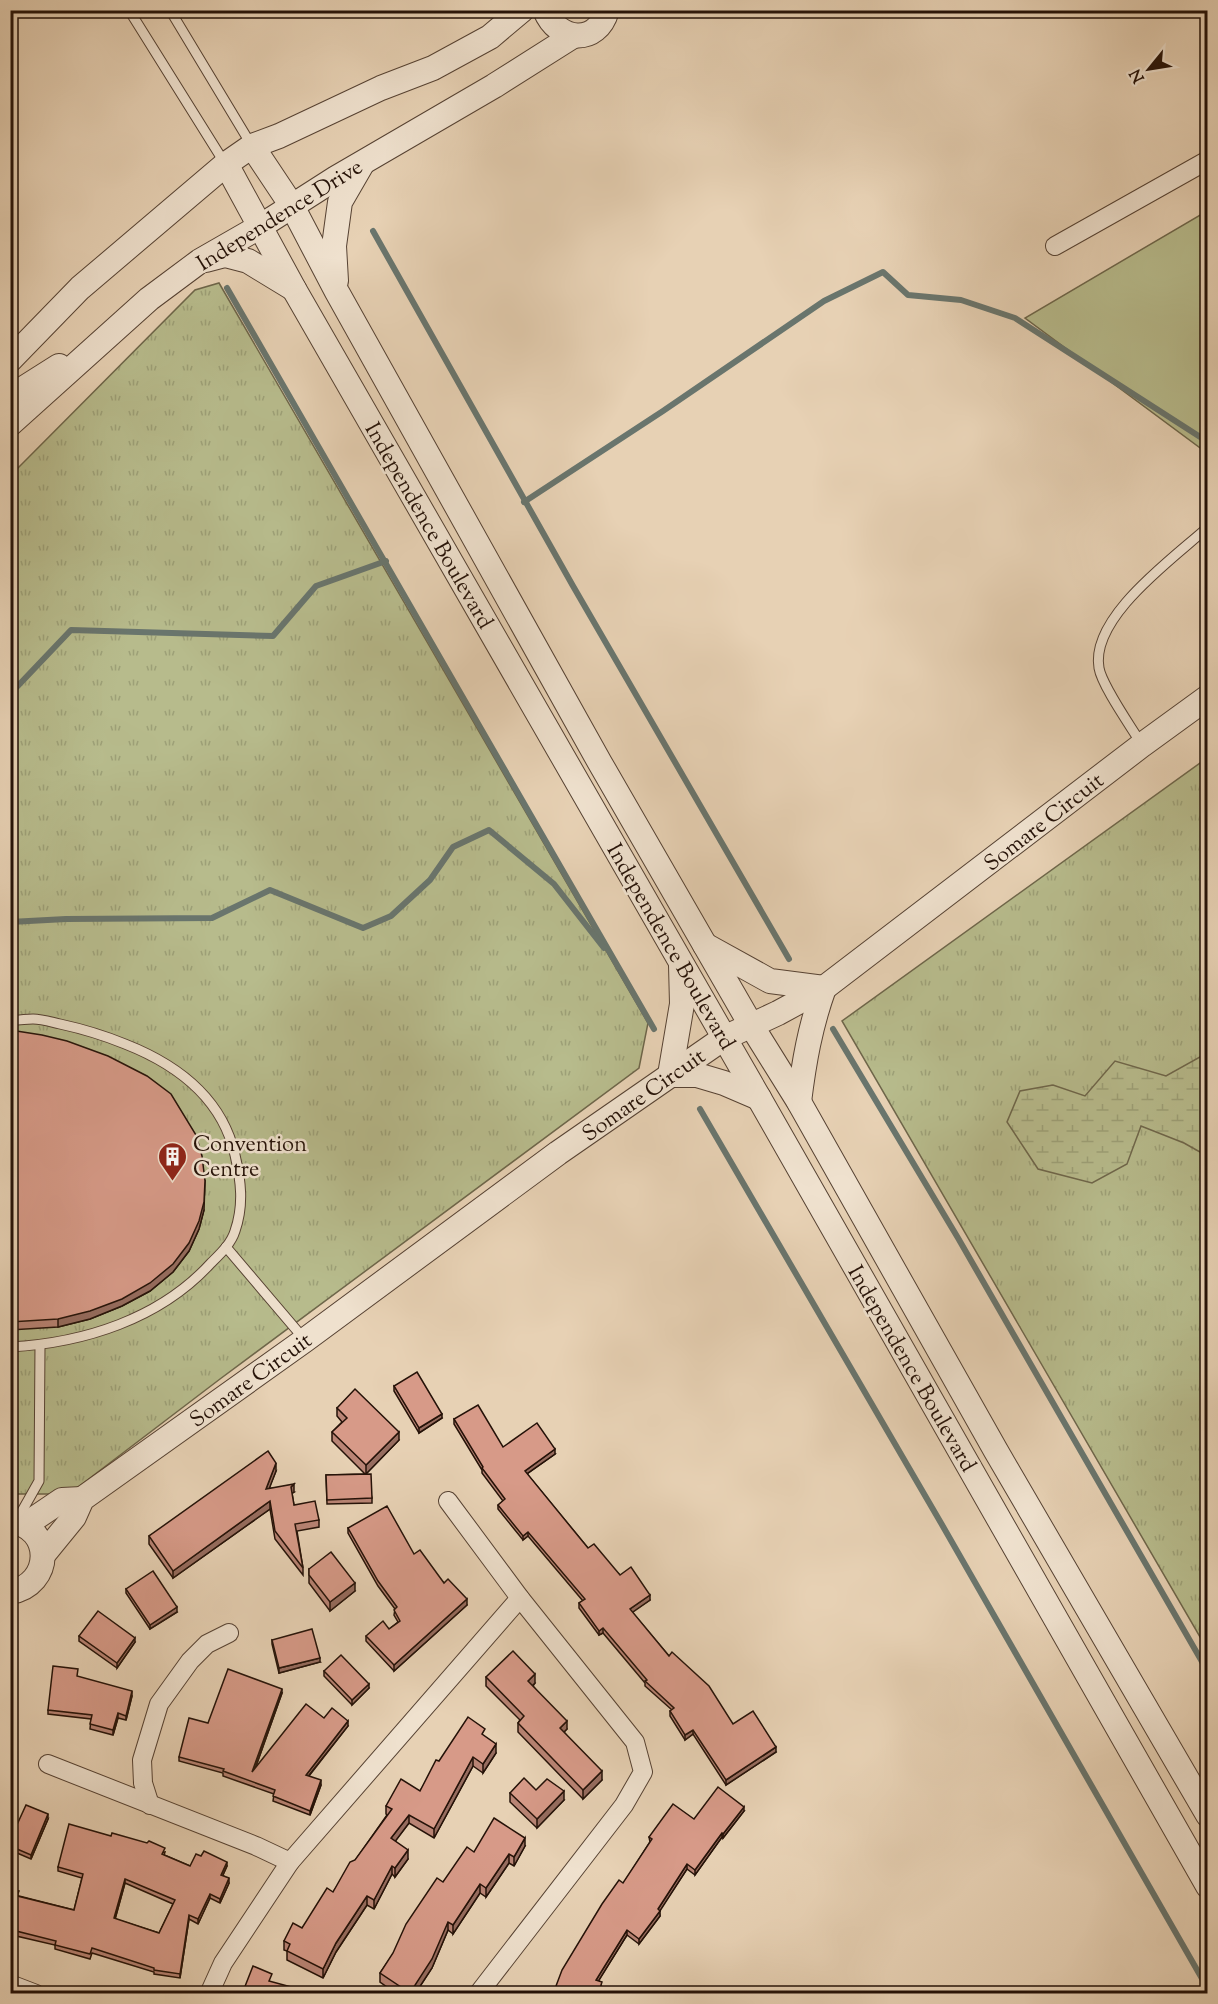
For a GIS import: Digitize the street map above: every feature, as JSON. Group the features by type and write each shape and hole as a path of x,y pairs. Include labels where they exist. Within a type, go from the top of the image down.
{"street":[{"path":"10,360 80,288 226,164 252,146 279,136 381,88 433,68 490,37 522,10"},
{"path":"545,10 555,27 573,36"},
{"name":"Independence Drive","path":"10,424 148,299 200,261 494,86 573,36 597,29 603,23 607,10"},
{"name":"Independence Boulevard","path":"252,146 292,206 337,292 595,753 751,1025 799,1102 984,1430 1208,1815"},
{"path":"1054,246 1208,160"},
{"path":"337,292 334,246 340,202 364,162"},
{"name":"Independence Boulevard","path":"226,164 294,289 1208,1886"},
{"path":"200,261 225,255 248,261 294,289"},
{"path":"10,397 71,358 105,340"},
{"name":"Somare Circuit","path":"17,1522 62,1500 82,1498 305,1340 558,1153 670,1075 724,1038 778,1014 824,988 1142,744 1208,697"},
{"path":"705,945 770,981 824,988 812,1022 804,1058 799,1102"},
{"path":"681,962 682,1004 670,1075 697,1075 724,1083 759,1098"},
{"name":"Somare Circuit","path":"10,1592 26,1587 39,1574 43,1555 74,1517 82,1498"},
{"path":"448,1501 520,1598 635,1742 643,1772 624,1805 478,1994"},
{"path":"17,1522 38,1538 43,1555"},
{"path":"209,1994 223,1963 290,1862 520,1598"},
{"path":"150,1805 143,1783 142,1760 159,1704 190,1661 207,1644 229,1634"},
{"path":"48,1764 256,1846 290,1862"},
{"path":"10,1984 33,1993"}],"lane":[{"name":"Independence Boulevard","path":"129,10 226,164"},
{"name":"Independence Boulevard","path":"170,10 252,146"},
{"path":"1142,744 1118,707 1099,670 1099,653 1107,628 1134,594 1208,527"},
{"path":"10,1021 36,1018 97,1032 154,1057 184,1075 208,1098 232,1142 240,1176 242,1208 235,1233 226,1248 186,1287 142,1315 87,1335 40,1346 10,1347"},
{"path":"226,1248 305,1340"},
{"path":"17,1522 39,1481 40,1346"}],"green space":[{"path":"1207,211 1207,453 1025,318"},
{"path":"219,283 648,1023 639,1068 69,1494 11,1494 11,475 195,290"},
{"path":"1207,758 1207,1649 842,1021"},
{"path":"1207,1053 1207,1156 1184,1143 1141,1126 1127,1164 1092,1183 1038,1169 1007,1122 1020,1091 1053,1085 1085,1096 1115,1061 1166,1076"}],"building":[{"path":"10,1030 67,1041 108,1056 147,1076 171,1094 196,1135 202,1156 205,1181 204,1202 199,1221 189,1243 173,1264 150,1283 122,1299 90,1311 58,1319 10,1322"},
{"path":"417,1372 442,1414 419,1428 394,1386"},
{"path":"355,1389 399,1432 366,1465 332,1432 347,1418 337,1408"},
{"path":"478,1405 503,1447 537,1423 555,1449 525,1471 588,1548 594,1544 620,1575 631,1567 650,1595 630,1609 669,1656 672,1652 709,1686 733,1724 753,1711 776,1747 726,1780 693,1730 685,1735 670,1711 674,1708 645,1681 647,1680 603,1628 599,1631 579,1603 585,1599 528,1532 523,1536 498,1505 505,1499 482,1468 454,1419"},
{"path":"268,1451 276,1463 266,1489 294,1484 291,1487 294,1505 315,1501 319,1520 295,1524 303,1568 275,1531 270,1501 173,1571 149,1536"},
{"path":"371,1474 372,1498 327,1500 326,1475"},
{"path":"387,1506 414,1554 420,1550 444,1583 448,1579 467,1599 394,1665 366,1636 383,1621 389,1629 400,1621 394,1610 397,1607 378,1581 348,1528"},
{"path":"331,1552 355,1583 330,1602 309,1575 309,1569"},
{"path":"153,1571 177,1607 150,1625 126,1589"},
{"path":"98,1611 135,1638 117,1663 79,1636"},
{"path":"312,1629 320,1658 279,1668 272,1640"},
{"path":"513,1651 535,1674 528,1681 567,1721 560,1728 602,1771 583,1790 518,1723 524,1716 486,1677"},
{"path":"341,1655 369,1684 352,1700 324,1671"},
{"path":"53,1666 78,1669 77,1676 132,1691 126,1716 118,1713 113,1730 90,1724 92,1715 48,1710"},
{"path":"228,1669 282,1689 252,1772 306,1704 324,1718 332,1708 348,1721 306,1775 321,1780 310,1811 273,1796 275,1790 223,1771 224,1769 179,1757 189,1718 208,1723"},
{"path":"468,1717 485,1729 482,1734 496,1744 483,1764 473,1757 434,1829 409,1815 391,1838 408,1850 395,1868 392,1866 374,1900 367,1896 336,1943 323,1969 287,1951 290,1944 284,1941 293,1923 302,1928 327,1888 333,1892 350,1862 355,1860 392,1809 386,1806 401,1779 420,1791 436,1760 439,1761"},
{"path":"524,1778 536,1790 547,1779 564,1791 537,1819 510,1793"},
{"path":"718,1787 744,1807 695,1870 687,1864 658,1909 660,1911 639,1939 627,1930 596,1980 602,1982 598,1994 553,1994 562,1970 602,1904 619,1880 623,1883 652,1839 649,1837 673,1804 694,1819"},
{"path":"26,1805 48,1814 31,1855 10,1846 10,1840"},
{"path":"494,1818 525,1838 514,1857 509,1854 486,1888 480,1884 453,1925 448,1922 432,1959 410,1993 380,1973 393,1953 406,1924 437,1878 443,1882 467,1847 474,1852"},
{"path":"69,1824 111,1836 112,1833 147,1843 149,1841 165,1848 162,1854 190,1866 196,1854 201,1856 204,1851 227,1862 221,1875 229,1878 220,1899 210,1894 198,1919 189,1915 180,1974 154,1970 154,1968 92,1948 90,1954 55,1945 56,1941 16,1931 10,1951 10,1888 19,1891 17,1896 74,1910 83,1874 58,1867","holes":["125,1879 175,1900 159,1933 114,1918"]},
{"path":"253,1966 272,1974 269,1981 317,1994 242,1994"}],"waterway":[{"path":"373,231 573,586 789,959"},
{"path":"524,502 824,301 883,272 908,295 961,300 1015,318 1208,442"},
{"path":"227,288 654,1029"},
{"path":"10,699 13,691 71,630 273,636 316,586 386,561"},
{"path":"10,922 66,919 212,918 270,890 363,928 391,916 430,880 453,847 489,830 554,884 604,948"},
{"path":"833,1029 958,1238 1208,1672"},
{"path":"700,1109 1208,1989"}],"place":[{"name":"Convention Centre","path":"172,1182"}]}
